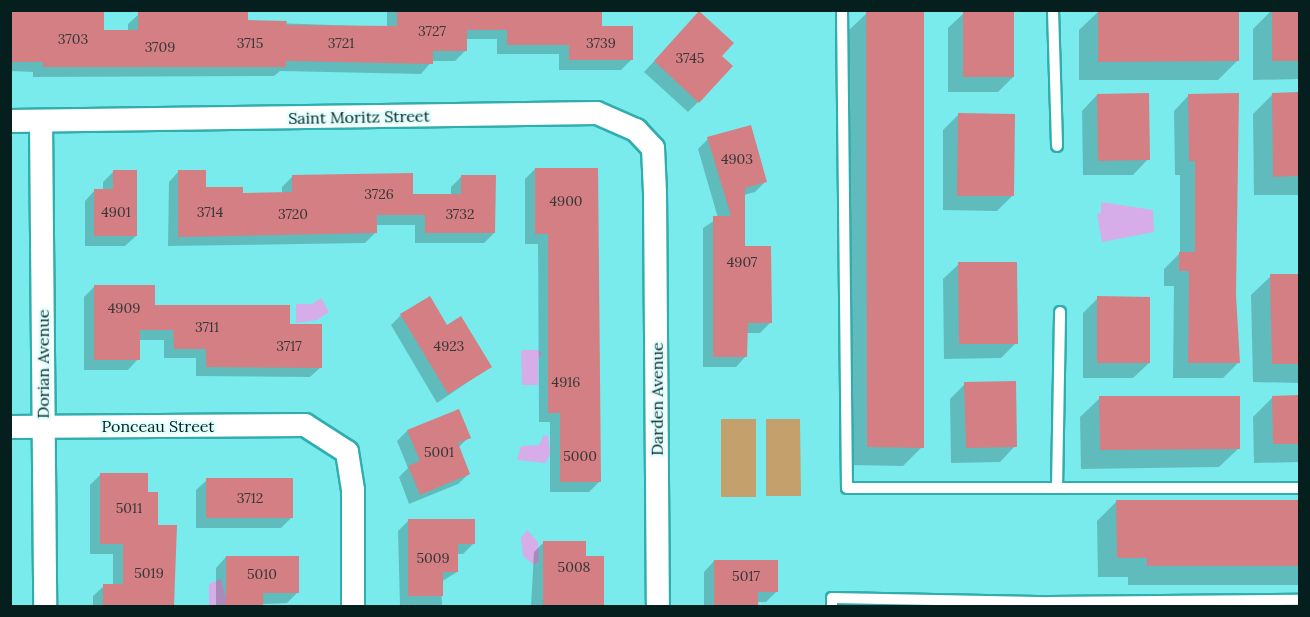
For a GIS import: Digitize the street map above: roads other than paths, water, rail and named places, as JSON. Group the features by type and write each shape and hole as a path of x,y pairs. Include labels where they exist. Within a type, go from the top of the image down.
{"street":[{"name":"Saint Moritz Street","path":"10,121 597,113 636,130 652,148 655,192"},
{"name":"Dorian Avenue","path":"42,121 45,606"},
{"name":"Darden Avenue","path":"655,192 658,606"},
{"name":"Ponceau Street","path":"10,427 305,425 347,453 353,489 353,606"}],"lane":[{"path":"842,10 848,488 1299,488"},
{"path":"1053,10 1057,146"},
{"path":"1057,488 1060,312"},
{"path":"832,606 832,598 922,603 1293,602"}]}
